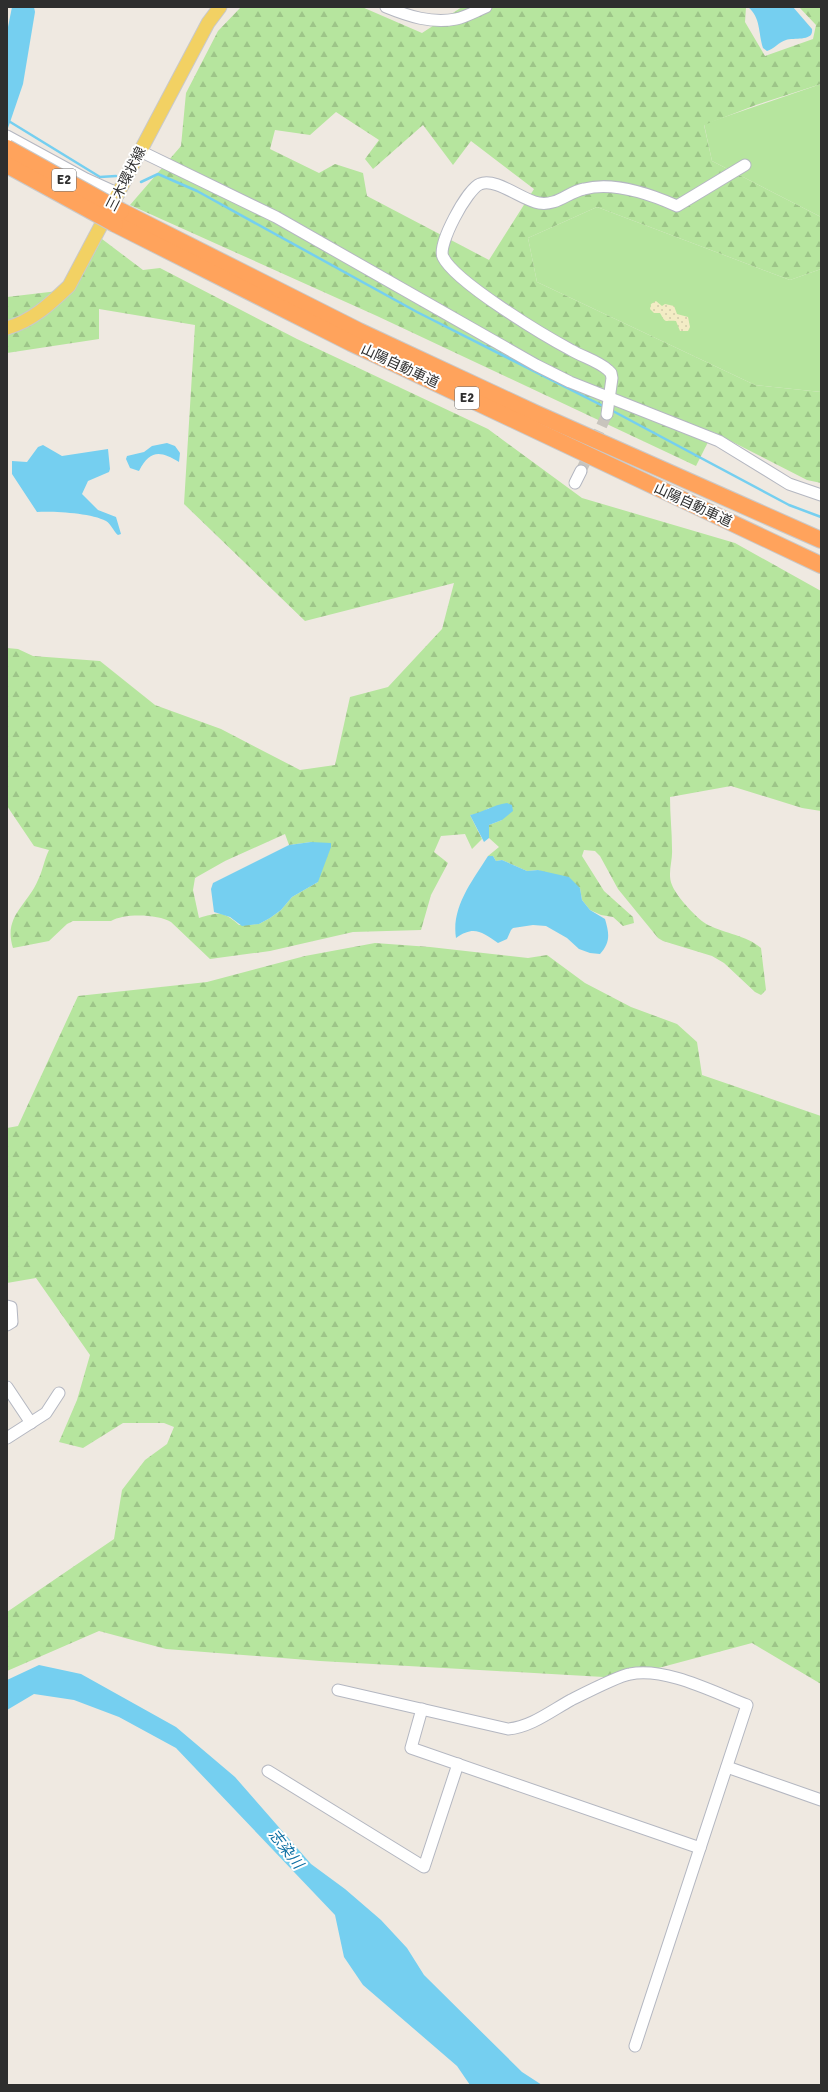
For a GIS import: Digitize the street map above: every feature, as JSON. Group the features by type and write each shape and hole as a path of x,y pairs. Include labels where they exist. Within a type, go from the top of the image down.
{"highway":[{"name":"山陽自動車道","path":"13,145 118,218 358,346 821,565"},
{"name":"山陽自動車道","path":"7,165 542,416 821,540"}],"main road":[{"name":"三木環状線","path":"7,328 20,324 46,308 69,286 119,194 140,151 208,23 220,7"}],"street":[{"path":"386,7 410,17 435,20 457,19 486,7"},
{"path":"7,136 13,145 119,194"},
{"path":"140,151 276,217 536,365 609,397 719,441 789,484 821,495"},
{"path":"607,414 612,378 611,373 608,370 555,342 478,291 451,268 442,256 442,245 456,215 471,191 480,184 492,183 538,203 553,204 583,189 610,186 656,197 678,206 745,165"},
{"path":"576,483 581,471"},
{"path":"7,1306 11,1307 12,1322 7,1325"},
{"path":"7,1387 30,1423"},
{"path":"7,1438 46,1413 59,1393"},
{"path":"338,1690 508,1729 520,1728 570,1701 629,1674 647,1673 673,1677 746,1705 635,2046"},
{"path":"422,1709 411,1748 700,1848"},
{"path":"268,1771 424,1867 458,1764"},
{"path":"727,1767 821,1800"}],"green space":[{"path":"241,7 362,7 422,33 462,7 746,7 745,22 765,56 813,39 816,25 799,7 821,7 821,84 756,105 704,125 712,161 821,217 821,269 790,280 597,207 528,238 537,282 755,385 821,392 821,483 807,480 713,432 696,466 377,316 130,205 181,146 186,93 218,31","holes":["336,112 379,140 365,159 373,169 423,125 453,165 471,141 534,189 489,260 367,196 363,173 335,164 319,173 270,149 275,130 310,135"]},
{"path":"821,84 821,217 712,161 704,124"},
{"path":"597,207 790,280 821,269 821,392 755,385 537,282 528,238"},
{"path":"102,239 143,270 160,268 297,339 488,429 582,498 735,543 821,591 821,811 802,808 731,786 670,797 672,854 670,876 674,890 693,913 708,925 749,940 761,948 766,990 761,995 755,992 724,963 712,956 663,941 658,938 618,889 600,856 595,851 584,850 582,856 604,891 633,917 634,923 623,926 613,917 601,915 590,910 582,900 580,888 538,870 527,871 502,860 496,861 493,856 488,856 499,847 489,838 489,825 502,820 489,808 481,813 470,815 482,839 472,849 465,834 441,836 434,852 448,863 431,895 421,930 353,932 270,951 210,959 171,922 158,917 132,916 117,918 111,921 73,921 67,924 49,941 13,948 11,928 14,919 38,880 49,850 34,846 7,806 7,648 18,649 33,656 100,661 155,705 221,729 300,770 335,765 350,697 388,687 442,629 454,583 305,621 184,504 195,325 99,309 99,339 7,353 7,297 75,289","holes":["285,834 289,845 311,842 318,882 292,897 281,910 259,924 239,925 229,917 220,914 199,918 193,890 195,878 225,861"]},
{"path":"375,943 430,947 528,958 547,955 585,983 631,1007 677,1024 697,1042 702,1075 821,1116 821,1684 752,1643 621,1678 320,1661 166,1649 99,1631 7,1671 7,1612 114,1539 122,1490 145,1460 167,1444 174,1427 164,1423 123,1423 83,1448 59,1442 77,1400 90,1355 36,1278 7,1283 7,1128 18,1126 78,996 207,982 305,956"}],"sand":[{"path":"656,301 662,306 665,304 674,306 677,314 688,317 690,327 688,331 680,331 676,321 666,321 660,313 654,313 650,309 651,304"}],"water":[{"path":"12,7 34,7 35,12 23,84 7,131 7,32"},
{"path":"748,7 793,7 812,29 812,33 807,37 783,41 767,51 763,48 755,16"},
{"path":"167,443 175,446 180,453 179,462 173,458 156,454 147,459 139,471 130,468 126,459 127,456 144,452 152,446"},
{"path":"43,445 62,456 108,449 109,472 88,481 82,494 98,510 116,517 121,534 118,535 106,521 99,518 82,514 62,512 37,512 12,474 12,461 27,462 38,447"},
{"path":"507,803 512,805 513,811 502,820 489,825 489,838 484,842 470,815"},
{"path":"311,842 331,843 331,847 318,882 292,897 281,910 270,918 259,924 242,926 230,917 214,912 211,889 213,883 289,845"},
{"path":"488,856 493,856 496,861 502,860 527,871 538,870 569,877 580,888 582,900 590,910 605,919 608,937 604,950 600,954 590,953 579,949 567,938 546,926 533,925 513,928 507,939 498,943 482,933 473,931 462,934 456,938 455,927 457,915 464,894"},
{"name":"志染川","path":"39,1665 81,1674 176,1727 235,1777 311,1864 345,1889 381,1920 407,1948 424,1975 522,2072 542,2085 470,2085 457,2066 363,1985 344,1957 335,1915 176,1748 119,1717 74,1700 34,1694 7,1710 7,1680"}],"waterway":[{"path":"7,120 100,177 116,176"},
{"path":"141,182 158,174 197,191 417,312 605,407"},
{"path":"611,410 789,505 821,517"}],"tunnel":[{"path":"581,471 607,414"}]}
